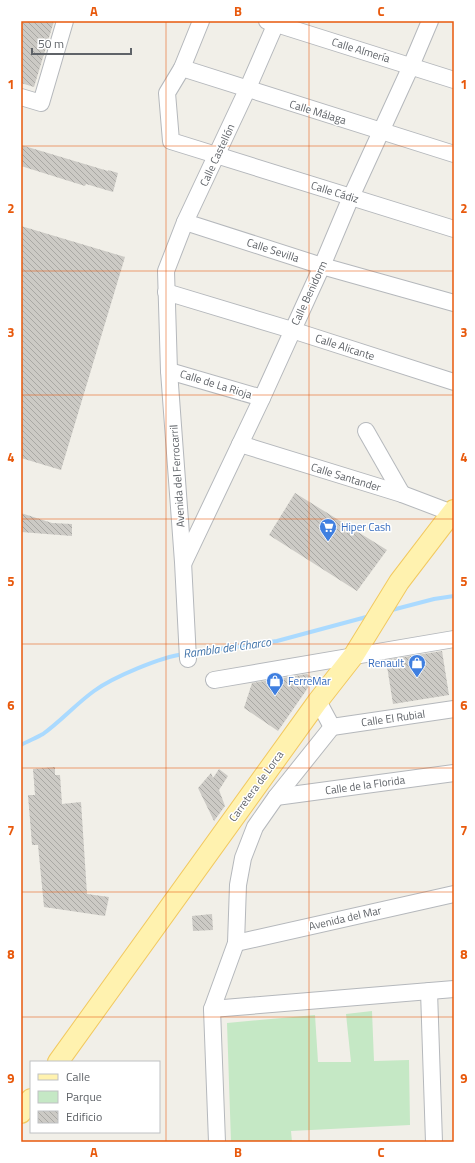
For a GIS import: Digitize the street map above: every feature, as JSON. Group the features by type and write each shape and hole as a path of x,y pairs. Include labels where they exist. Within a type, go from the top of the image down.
{"main road":[{"name":"Carretera de Lorca","path":"59,1061 318,701 357,651 399,582 453,511"},
{"path":"21,1113 30,1100"}],"street":[{"path":"21,97 41,103 65,21"},
{"path":"182,68 201,21"},
{"name":"Calle Benidorm","path":"183,562 262,398 430,21"},
{"name":"Calle Almería","path":"274,22 454,80"},
{"name":"Calle Castellón","path":"166,292 166,272 185,222 247,90 274,22"},
{"name":"Calle Málaga","path":"182,68 247,90 454,154"},
{"name":"Calle Cádiz","path":"182,68 167,92 171,141 454,229"},
{"name":"Calle Sevilla","path":"185,222 322,266 454,303"},
{"name":"Calle Alicante","path":"166,292 292,330 454,382"},
{"name":"Avenida del Ferrocarril","path":"166,292 169,371 183,562 188,659"},
{"name":"Calle de La Rioja","path":"169,371 262,398"},
{"path":"366,431 402,494"},
{"name":"Calle Santander","path":"240,444 453,511"},
{"path":"214,680 357,651 454,639"},
{"path":"216,1142 212,1009 236,943 238,885 243,858 255,827 332,727 318,701"},
{"name":"Calle El Rubial","path":"332,727 454,709"},
{"name":"Calle de la Florida","path":"276,798 454,773"},
{"name":"Avenida del Mar","path":"236,943 454,894"},
{"path":"212,1009 454,989"},
{"path":"429,991 434,1142"}],"green space":[{"path":"372,1011 374,1061 409,1060 410,1125 291,1131 292,1142 231,1142 227,1023 315,1015 318,1062 351,1062 346,1014"}],"building":[{"path":"21,21 54,21 34,87 21,83"},
{"path":"21,145 118,173 113,192 86,184 85,186 21,166"},
{"path":"21,226 125,257 61,470 21,458"},
{"name":"Hiper Cash","path":"295,493 387,550 357,591 269,535"},
{"path":"21,513 52,523 72,524 72,536 21,532"},
{"name":"Renault","path":"442,651 449,695 393,704 386,660"},
{"name":"FerreMar","path":"307,674 314,679 278,731 244,708 252,683"},
{"path":"55,767 55,775 60,775 62,804 81,802 87,894 109,897 105,916 44,907 38,845 32,845 28,795 35,795 33,769"},
{"path":"219,769 228,776 219,790 225,806 214,821 198,788 211,773 213,778"},
{"path":"212,914 213,930 193,931 192,916"}],"waterway":[{"name":"Rambla del Charco","path":"388,611 434,599 454,596"},
{"name":"Rambla del Charco","path":"191,653 277,641 370,616"},
{"name":"Rambla del Charco","path":"21,745 43,734 87,696 102,686 150,663 184,654"}],"place":[{"name":"Hiper Cash","path":"328,542"},
{"name":"Renault","path":"417,678"},
{"name":"FerreMar","path":"275,696"}]}
